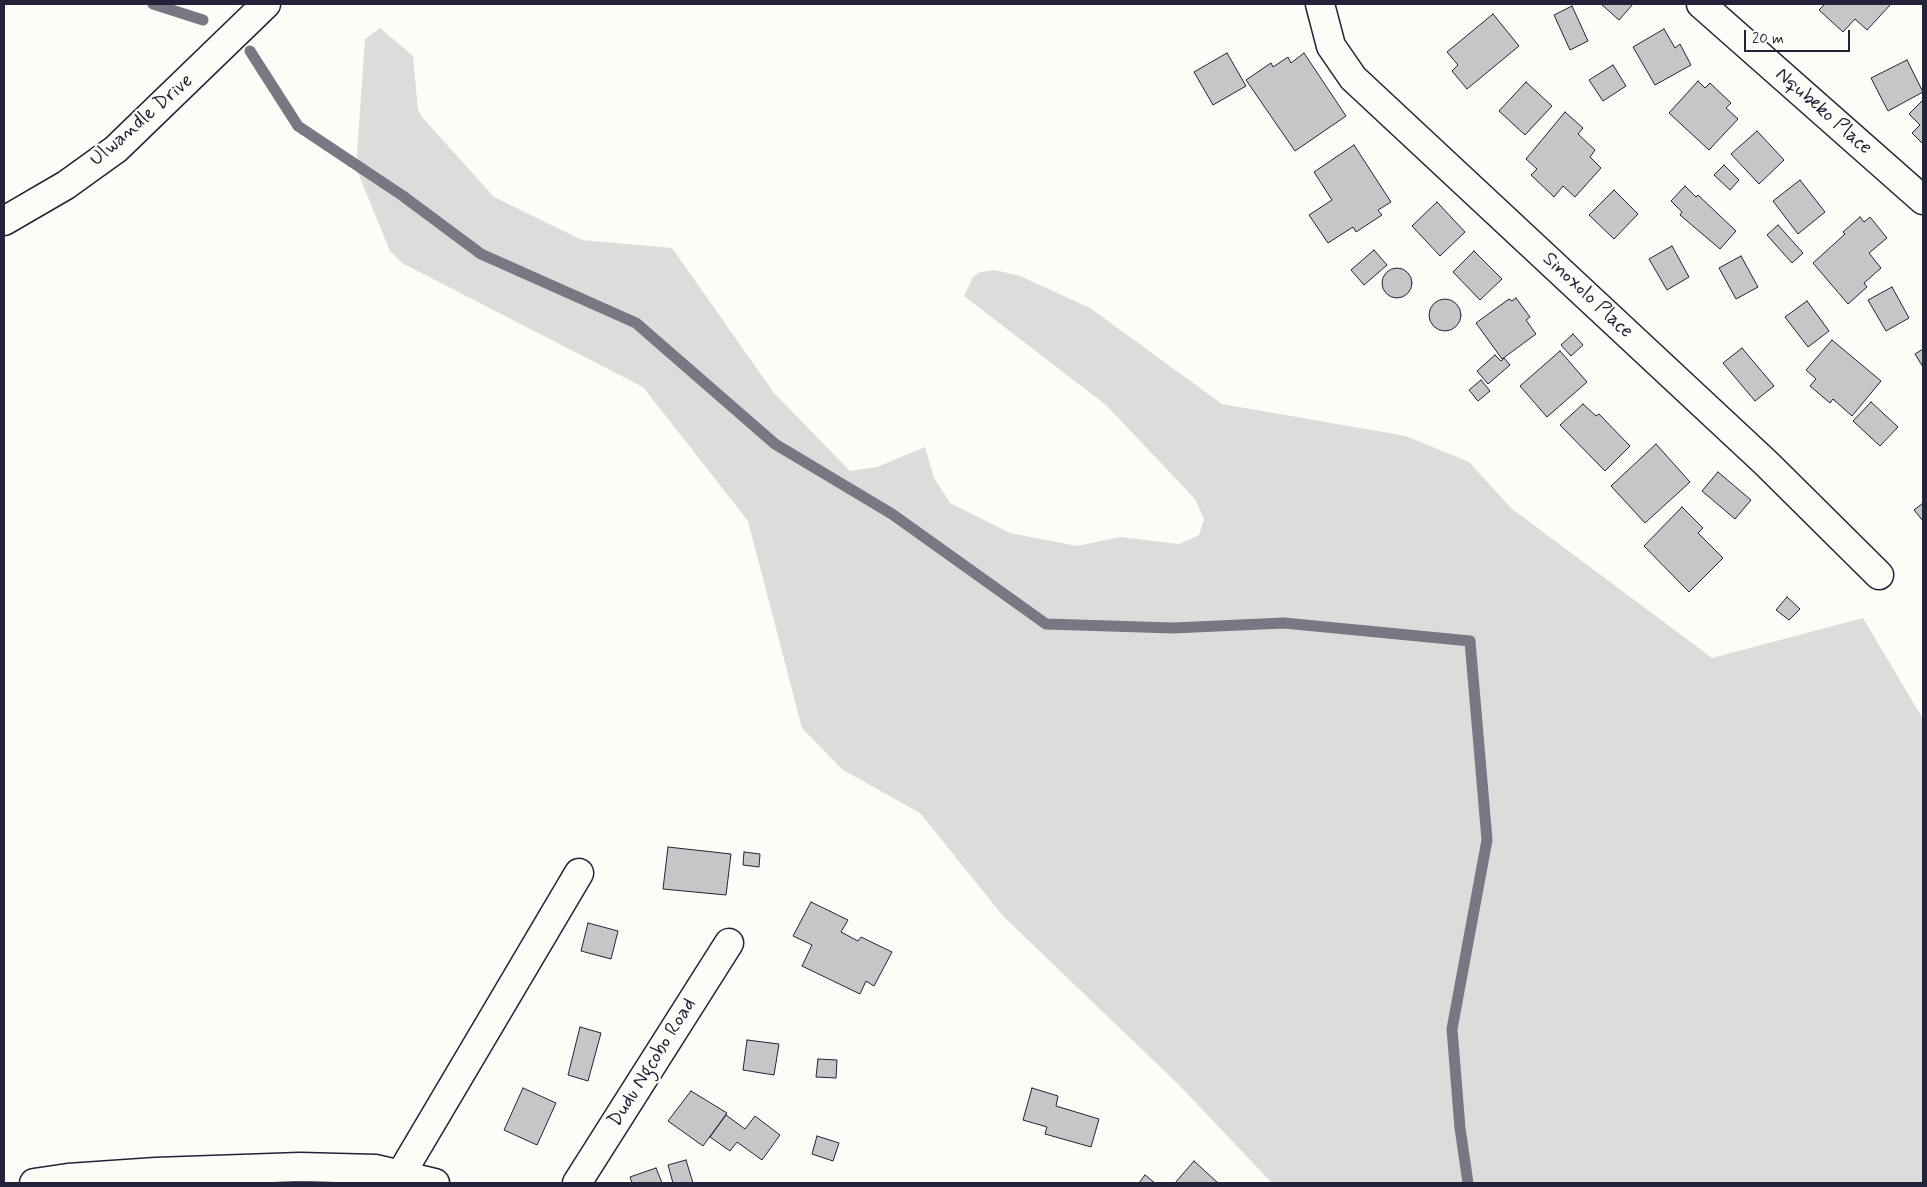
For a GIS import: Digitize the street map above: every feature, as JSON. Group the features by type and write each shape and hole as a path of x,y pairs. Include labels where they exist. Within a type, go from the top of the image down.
{"street":[{"name":"Ulwandle Drive","path":"4,221 66,184 116,149 266,4"},
{"name":"Sinoxolo Place","path":"1320,4 1319,9 1331,46 1354,78 1758,456 1879,575"},
{"name":"Nqubeko Place","path":"1701,4 1923,200"},
{"path":"401,1174 579,873"},
{"name":"Dudu Ngcobo Road","path":"577,1183 729,943"},
{"path":"34,1183 68,1178 156,1172 300,1167 376,1169 435,1183"}],"shaded area":[{"path":"380,28 413,56 418,110 422,117 494,197 582,240 672,248 774,393 850,471 877,467 925,447 934,478 950,503 1010,533 1077,546 1120,537 1179,544 1199,535 1204,519 1195,499 1106,405 964,296 973,277 981,272 995,270 1020,276 1090,308 1222,404 1406,436 1469,462 1511,508 1712,658 1863,618 1923,719 1923,1183 1272,1183 1178,1084 1003,916 920,813 843,770 802,728 748,521 643,387 402,263 390,251 356,168 365,39"}],"building":[{"path":"1601,4 1633,4 1619,20"},
{"path":"1825,4 1891,4 1867,30 1855,19 1843,32 1819,10"},
{"path":"1572,6 1588,41 1570,50 1554,15"},
{"path":"1493,14 1519,46 1467,89 1452,71 1458,65 1447,52"},
{"path":"1664,29 1675,48 1680,44 1691,65 1655,85 1633,47"},
{"path":"1227,53 1246,86 1213,105 1194,72"},
{"path":"1304,53 1346,116 1295,151 1246,80 1271,63 1273,67 1288,57 1291,63"},
{"path":"1907,60 1923,92 1888,111 1871,78"},
{"path":"1613,65 1626,86 1603,101 1589,80"},
{"path":"1698,81 1705,88 1710,83 1731,103 1726,108 1738,119 1709,150 1669,113"},
{"path":"1526,82 1552,106 1525,135 1499,111"},
{"path":"1923,100 1923,144 1912,133 1920,125 1909,114"},
{"path":"1565,112 1583,128 1578,134 1595,150 1590,157 1601,168 1575,197 1563,186 1554,197 1531,175 1537,169 1526,159"},
{"path":"1757,131 1784,160 1759,184 1731,154"},
{"path":"1354,145 1391,202 1378,210 1382,215 1356,232 1353,227 1328,243 1309,215 1332,200 1314,172"},
{"path":"1724,165 1739,180 1730,190 1714,175"},
{"path":"1800,180 1825,212 1798,234 1773,201"},
{"path":"1685,186 1696,197 1698,195 1736,231 1720,249 1680,215 1682,212 1671,201"},
{"path":"1614,190 1638,214 1614,239 1589,215"},
{"path":"1437,202 1465,232 1440,256 1412,226"},
{"path":"1860,217 1864,222 1870,217 1887,238 1869,253 1881,268 1864,283 1867,287 1848,304 1813,263 1845,234 1843,232"},
{"path":"1778,225 1803,253 1792,263 1767,235"},
{"path":"1672,246 1689,277 1667,290 1649,259"},
{"path":"1374,250 1387,265 1364,285 1351,270"},
{"path":"1474,251 1502,279 1480,300 1453,272"},
{"path":"1741,256 1758,287 1736,299 1719,268"},
{"path":"1397,268 1408,272 1412,283 1408,294 1397,298 1386,294 1382,283 1386,272"},
{"path":"1892,287 1909,318 1886,331 1868,300"},
{"path":"1516,298 1530,317 1526,320 1536,334 1502,359 1476,323 1509,299 1512,301"},
{"path":"1445,299 1451,300 1456,304 1460,309 1460,321 1456,326 1451,330 1445,331 1439,330 1434,326 1430,321 1429,315 1430,309 1434,304 1439,300"},
{"path":"1807,301 1829,331 1808,347 1785,317"},
{"path":"1573,334 1583,345 1571,356 1561,345"},
{"path":"1832,340 1881,381 1852,416 1833,399 1830,403 1810,386 1816,379 1806,370"},
{"path":"1742,348 1774,386 1755,401 1723,363"},
{"path":"1923,349 1923,367 1915,354"},
{"path":"1560,351 1587,382 1547,417 1520,386"},
{"path":"1495,355 1501,361 1504,358 1510,365 1488,384 1477,371"},
{"path":"1481,380 1490,391 1478,401 1469,390"},
{"path":"1871,402 1898,427 1880,446 1853,421"},
{"path":"1583,404 1596,416 1599,414 1630,446 1605,471 1560,425"},
{"path":"1656,444 1690,482 1645,523 1611,486"},
{"path":"1718,472 1751,500 1735,519 1702,491"},
{"path":"1923,503 1923,521 1914,510"},
{"path":"1682,507 1703,528 1698,533 1723,558 1689,592 1644,546"},
{"path":"1787,597 1800,609 1789,620 1776,610"},
{"path":"668,847 731,854 726,895 663,889"},
{"path":"744,852 760,854 759,867 743,865"},
{"path":"811,902 848,920 841,932 858,941 861,937 892,952 874,986 866,981 860,994 802,966 812,945 793,936"},
{"path":"588,923 618,931 611,959 581,951"},
{"path":"580,1027 601,1033 588,1081 568,1075"},
{"path":"747,1040 779,1044 774,1075 743,1070"},
{"path":"818,1059 837,1060 836,1078 816,1077"},
{"path":"523,1088 556,1103 537,1145 504,1130"},
{"path":"1032,1088 1058,1096 1056,1106 1099,1119 1091,1147 1045,1134 1047,1127 1023,1120"},
{"path":"691,1091 727,1113 703,1146 668,1121"},
{"path":"726,1115 745,1129 755,1116 780,1135 762,1160 737,1142 730,1151 710,1137"},
{"path":"817,1136 839,1143 833,1161 812,1154"},
{"path":"686,1160 693,1183 673,1183 668,1165"},
{"path":"1194,1161 1218,1183 1175,1183"},
{"path":"656,1168 662,1183 632,1183 630,1177"},
{"path":"1145,1175 1155,1183 1139,1183"}],"waterway":[{"path":"153,4 203,20"},
{"path":"250,51 298,126 403,196 481,254 636,323 775,444 892,514 1046,624 1173,628 1284,623 1470,641 1487,840 1452,1029 1460,1128 1468,1183"}]}
